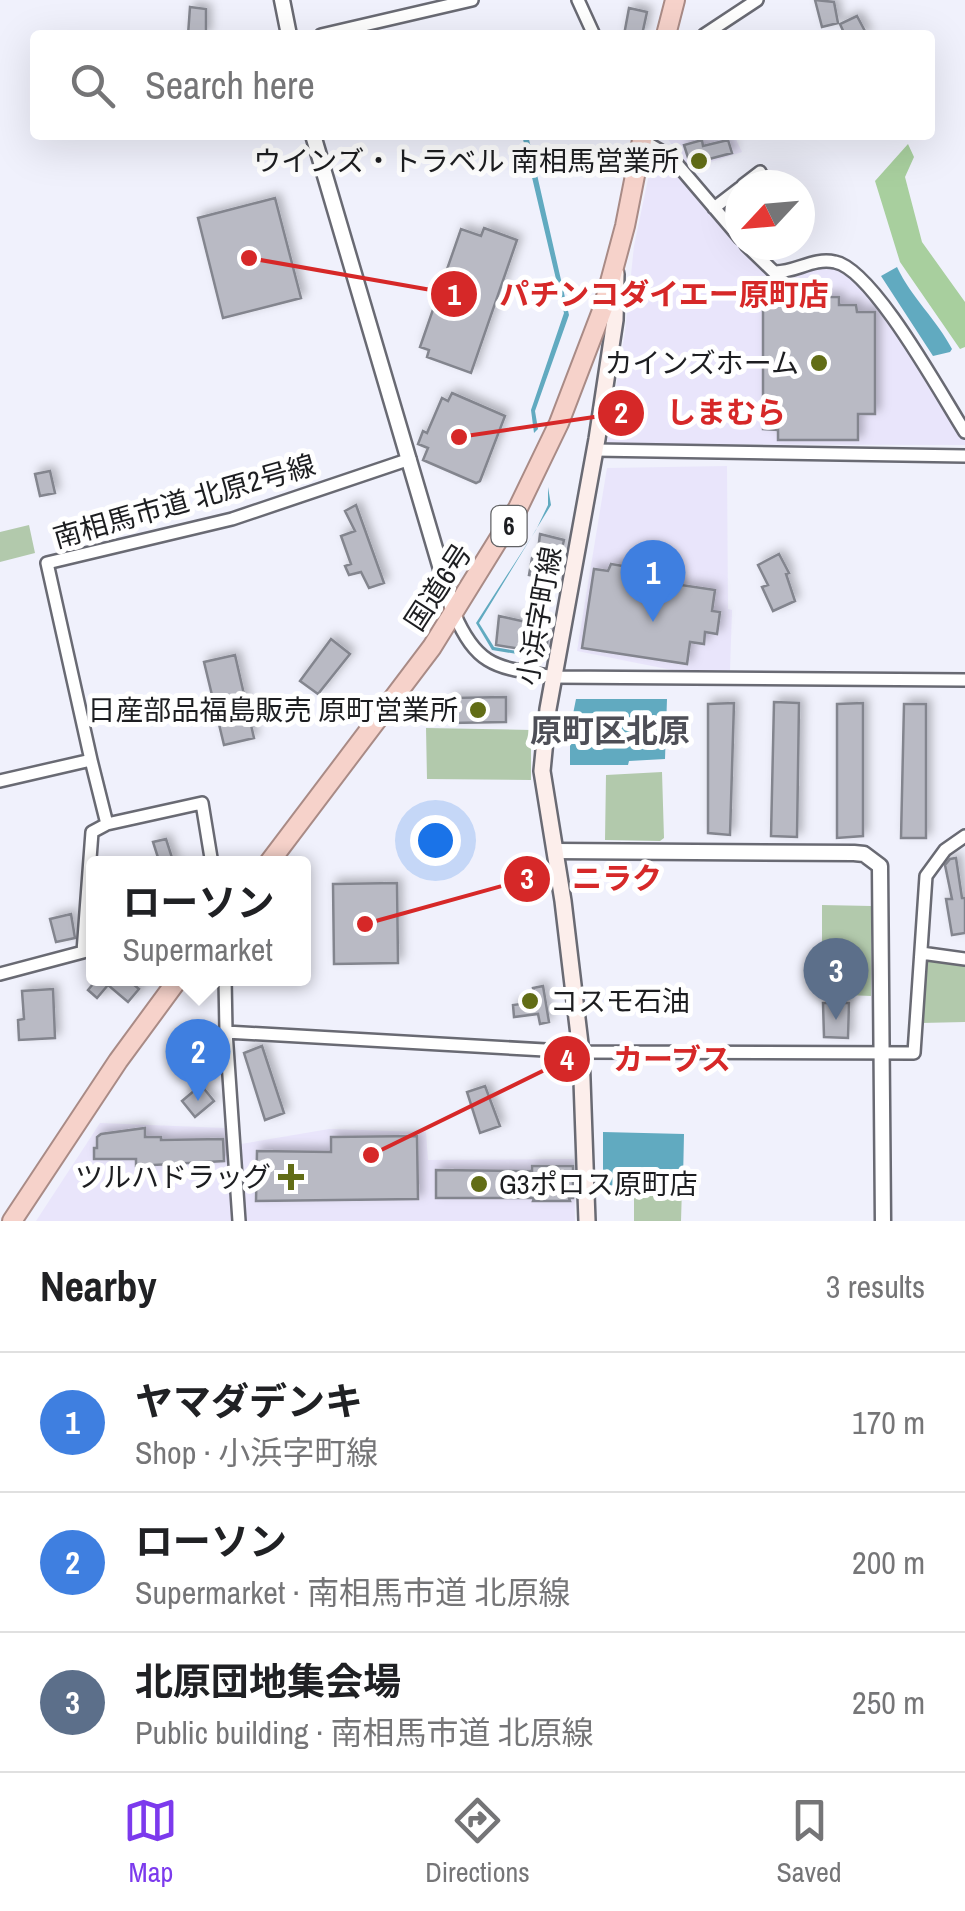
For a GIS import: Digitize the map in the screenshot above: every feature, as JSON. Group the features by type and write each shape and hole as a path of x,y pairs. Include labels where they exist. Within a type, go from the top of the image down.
{"highway":[{"path":"667,30 675,0"},
{"name":"国道6号","path":"270,856 432,647 518,508 559,422 596,327 617,259 641,140"},
{"path":"12,1221 173,986"}],"main road":[{"name":"小浜字町線","path":"587,1221 581,1052 542,770 615,320 617,259"}],"street":[{"path":"282,0 288,30"},
{"path":"343,30 472,0"},
{"path":"578,0 592,30"},
{"path":"712,30 757,0"},
{"path":"727,20 730,30"},
{"path":"314,140 454,613 482,659 499,668 554,678 965,680"},
{"path":"646,140 671,157 725,221"},
{"path":"714,208 725,199"},
{"path":"762,260 774,272 825,260 843,264 856,274 880,300 965,432"},
{"path":"595,450 965,456"},
{"name":"南相馬市道 北原2号線","path":"92,760 47,564 232,519 410,459"},
{"path":"0,782 92,760 107,824"},
{"path":"90,856 92,832 107,824 202,803 211,856"},
{"path":"226,1032 581,1052 914,1053 926,876 945,850 965,836"},
{"path":"555,851 854,853 874,858 883,876 883,1221"},
{"path":"0,974 83,952 86,912"},
{"path":"920,954 965,959"},
{"path":"225,986 240,1221"}],"shaded area":[{"name":"ウインズ・トラベル 南相馬営業所","path":"669,140 736,140 742,152 689,169"},
{"path":"652,160 669,162 725,227 725,260 756,260 770,274 828,264 839,266 876,297 965,438 965,445 607,442 634,246"},
{"path":"727,466 730,671 687,673 577,651 607,468"},
{"path":"100,1123 225,1128 229,1146 329,1129 426,1132 428,1160 574,1159 575,1221 36,1221"}],"green space":[{"path":"908,144 914,157 905,177 922,242 965,302 965,347 960,349 900,262 875,181"},
{"path":"29,525 35,553 0,562 0,532"},
{"path":"426,728 531,730 531,780 427,779"},
{"path":"662,772 664,838 605,840 606,775"},
{"path":"822,905 871,906 871,996 822,994"},
{"path":"927,961 965,964 965,1022 921,1023"},
{"path":"682,1188 681,1221 634,1221 634,1191"}],"water":[{"path":"523,140 529,140 569,315 535,411 538,429 534,433 531,410 564,313"},
{"path":"897,267 946,338 950,352 933,356 881,276"},
{"path":"531,537 479,623 494,647 547,659 492,650 476,623"},
{"path":"576,699 667,699 665,759 629,761 628,765 570,765 570,729"},
{"path":"603,1132 684,1134 683,1180 603,1186"}],"building":[{"path":"815,0 834,2 838,23 822,27"},
{"path":"190,7 206,9 206,30 188,30"},
{"path":"629,8 647,12 643,30 625,30"},
{"path":"857,16 864,30 843,30 840,24"},
{"path":"702,140 703,146 728,140 732,153 690,164 684,145"},
{"path":"275,198 301,298 223,318 198,218"},
{"path":"484,228 517,240 471,373 427,357 429,350 420,347 461,229 481,236"},
{"name":"カインズホーム","path":"820,297 839,297 839,305 856,305 857,312 875,312 875,414 858,414 858,440 778,440 778,430 763,429 763,304 820,304"},
{"path":"452,393 505,416 476,483 423,460 428,448 418,444 442,398 448,401"},
{"path":"50,471 55,493 40,496 35,474"},
{"path":"356,505 384,583 369,588 361,572 349,575 345,566 351,564 341,536 355,531 345,511"},
{"path":"540,534 564,540 555,580 529,575 532,558 537,559"},
{"path":"779,554 789,573 786,574 795,601 773,611 762,587 768,585 758,565"},
{"path":"611,564 635,568 634,578 715,590 712,611 720,612 717,634 705,632 704,644 690,642 687,664 582,648 594,569 608,571"},
{"path":"499,616 549,627 546,653 496,645"},
{"path":"331,639 350,654 318,694 300,681"},
{"path":"235,655 254,738 224,745 204,662"},
{"name":"日産部品福島販売 原町営業所","path":"506,697 506,722 450,723 449,698"},
{"path":"774,702 799,703 797,837 771,836"},
{"path":"734,703 730,835 708,833 708,704"},
{"path":"863,703 863,836 837,838 837,704"},
{"path":"904,704 926,704 926,838 901,838"},
{"path":"166,839 171,856 157,856 153,842"},
{"path":"956,858 965,898 965,933 952,935 946,899 952,899 945,865"},
{"path":"397,883 398,963 334,964 333,884"},
{"path":"71,914 75,938 56,942 50,919"},
{"path":"91,986 107,986 97,998 88,990"},
{"path":"109,986 139,989 128,1002"},
{"path":"543,986 549,1022 540,1024 538,1014 514,1017 513,1005 536,1002 533,988"},
{"path":"53,989 55,1038 19,1040 18,1020 24,1019 22,991"},
{"path":"823,1003 849,1003 848,1038 824,1037"},
{"path":"262,1046 284,1113 265,1120 244,1053"},
{"path":"201,1085 214,1101 195,1117 182,1101"},
{"path":"485,1086 500,1126 480,1133 467,1092"},
{"path":"145,1128 145,1137 161,1140 223,1139 224,1161 136,1166 136,1159 94,1159 97,1137 101,1134"},
{"path":"417,1136 418,1199 256,1201 257,1151 331,1152 331,1137"},
{"path":"532,1166 573,1166 573,1198 436,1198 436,1170 532,1171"}],"place":[{"name":"ウインズ・トラベル 南相馬営業所","path":"699,161"},
{"name":"パチンコダイエー原町店","path":"249,258"},
{"name":"カインズホーム","path":"819,363"},
{"name":"しまむら","path":"459,437"},
{"name":"ヤマダデンキ","path":"653,622"},
{"name":"日産部品福島販売 原町営業所","path":"478,710"},
{"name":"ニラク","path":"365,924"},
{"name":"コスモ石油","path":"530,1001"},
{"name":"北原団地集会場","path":"836,1020"},
{"name":"ローソン","path":"198,1101"},
{"name":"カーブス","path":"371,1155"},
{"name":"ツルハドラッグ","path":"291,1177"},
{"name":"G3ポロス原町店","path":"479,1184"}],"district":[{"name":"原町区北原","path":"610,730"}]}
